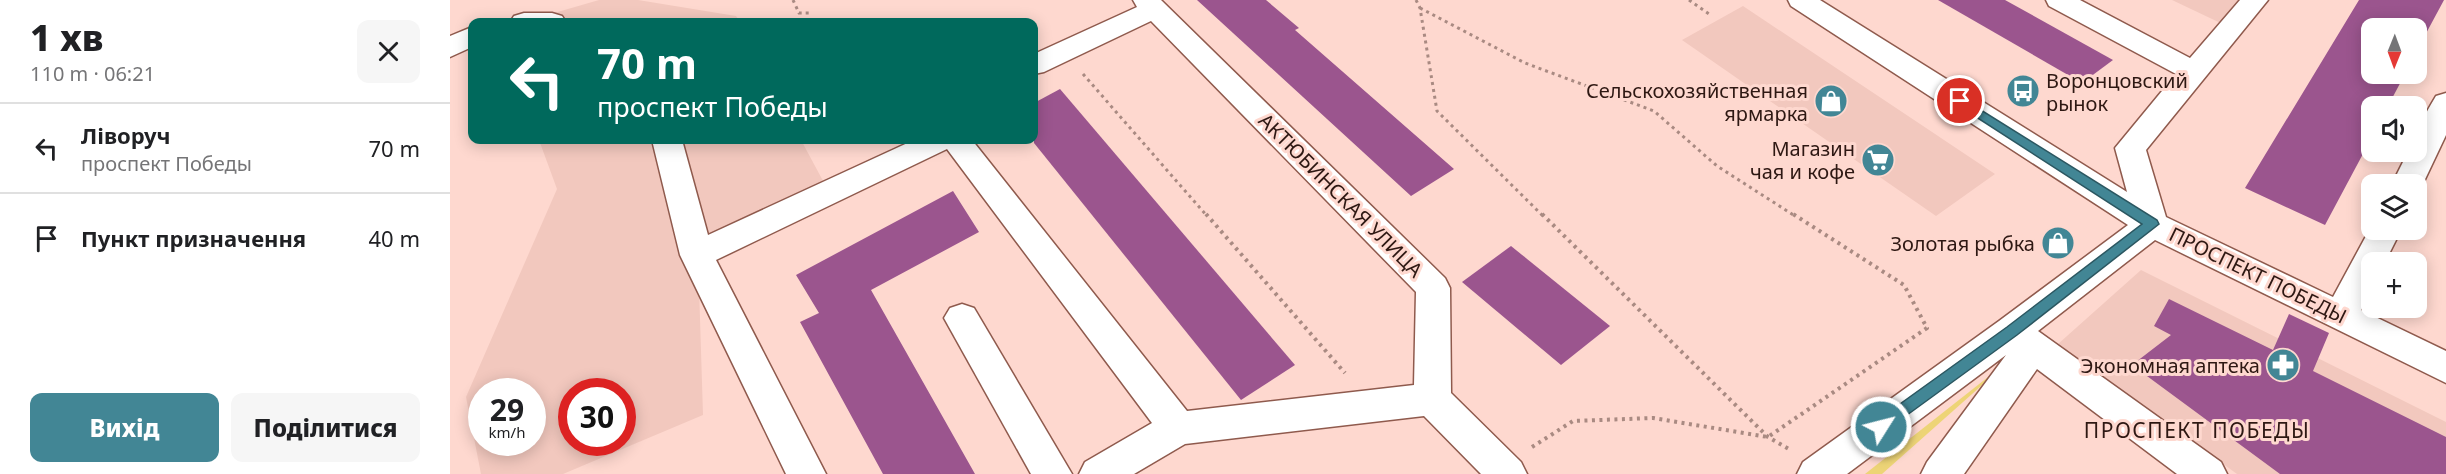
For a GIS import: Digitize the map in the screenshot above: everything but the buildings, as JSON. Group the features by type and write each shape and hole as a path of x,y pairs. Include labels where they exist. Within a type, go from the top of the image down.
{"street":[{"name":"ПРОСПЕКТ ПОБЕДЫ","path":"1801,0 2152,224 2446,368"},
{"path":"2059,0 2194,72"},
{"path":"1820,471 2012,331 2152,224 2130,148 2255,0"},
{"path":"1038,62 1150,4"},
{"name":"АКТЮБИНСКАЯ УЛИЦА","path":"1150,4 1433,288 1432,399"},
{"path":"450,48 468,38"},
{"path":"2413,174 2446,103"},
{"path":"668,144 698,255 806,474"},
{"path":"698,255 932,144"},
{"path":"959,144 1178,428"},
{"path":"2341,316 2380,240"},
{"path":"962,318 1052,474"},
{"path":"1941,474 2025,358 2012,331"},
{"path":"2012,331 2207,474"},
{"path":"1099,474 1178,428 1432,399 1504,471"}],"path":[{"path":"793,0 799,13 812,13"},
{"path":"1416,0 1420,8 1437,111 1768,437 1820,471"},
{"path":"1689,0 1709,14"},
{"path":"1420,8 1525,63 1654,111 1717,166 1904,285 1927,328 1768,437 1653,418 1574,421 1504,471"},
{"path":"1063,51 1374,406"}],"shaded area":[{"path":"599,0 638,0 737,18 537,18"},
{"path":"2172,0 2255,0 2231,28"},
{"path":"1743,6 1995,174 1936,216 1682,40"},
{"path":"540,144 803,144 829,192 698,255 703,415 636,443 636,378 558,378 558,456 606,456 563,474 481,474 477,456 546,456 546,378 474,378 557,189"},
{"path":"2141,270 2446,422 2446,474 2237,474 2058,344"},
{"path":"2016,355 1882,474 1865,474"}],"place":[{"name":"Воронцовский рынок","path":"2023,91"},
{"name":"Сельскохозяйственная ярмарка","path":"1831,101"},
{"name":"Магазин чая и кофе","path":"1878,160"},
{"name":"Золотая рыбка","path":"2058,243"},
{"name":"Экономная аптека","path":"2283,365"}],"district":[{"name":"ПРОСПЕКТ ПОБЕДЫ","path":"2197,430"}],"route":[{"path":"1881,427 2152,224 1960,101"}]}
